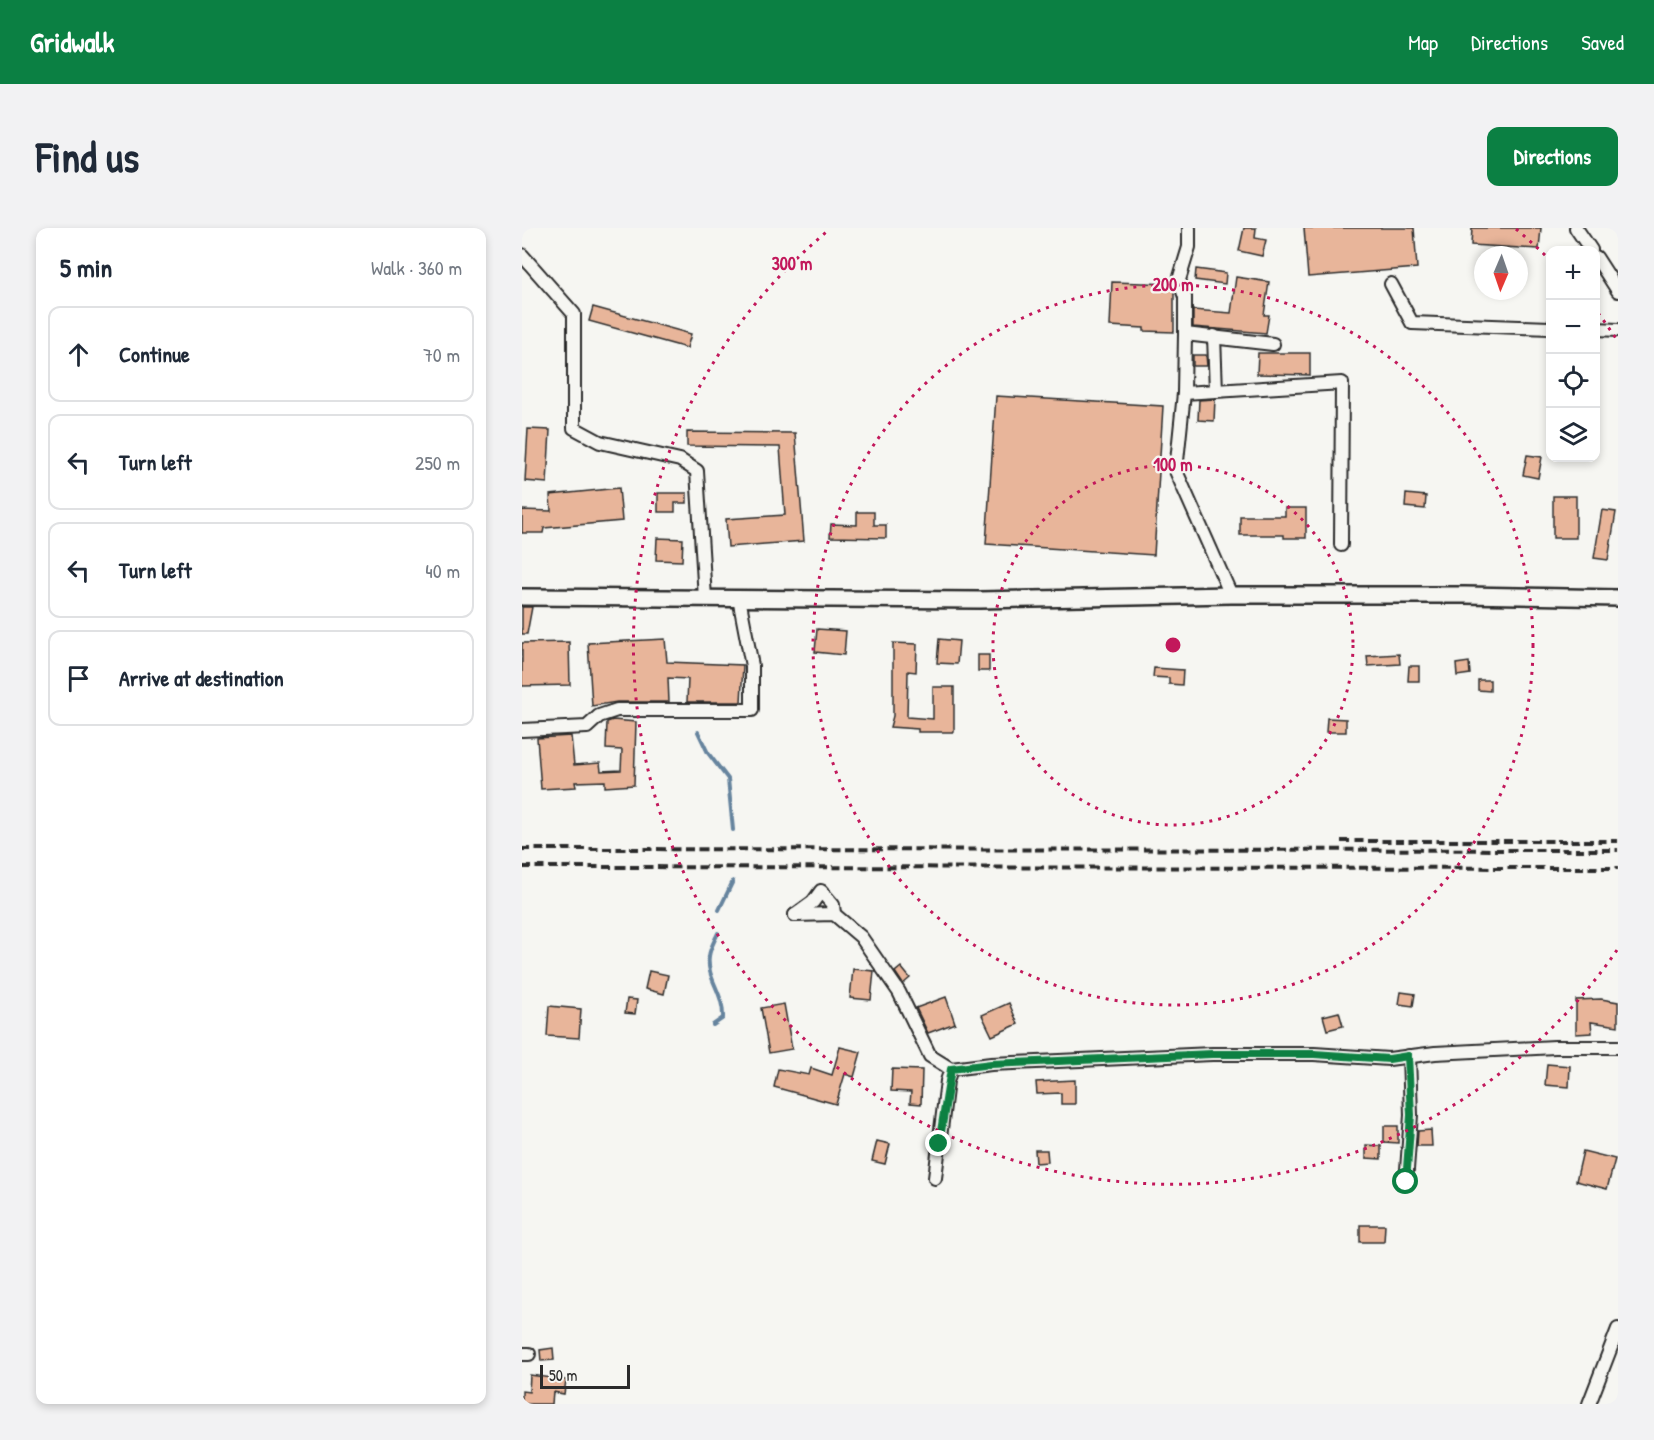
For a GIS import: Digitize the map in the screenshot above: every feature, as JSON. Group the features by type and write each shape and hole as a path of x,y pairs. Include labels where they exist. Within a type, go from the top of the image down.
{"main road":[{"path":"522,597 980,600 1232,595 1618,598"}],"street":[{"path":"1189,228 1189,247 1179,280 1185,297 1185,334 1184,393 1176,471 1232,595"},
{"path":"1576,228 1588,246"},
{"path":"522,255 574,314 574,428 600,442 680,459 697,471 705,598"},
{"path":"1600,263 1618,291"},
{"path":"1390,284 1412,323 1546,328"},
{"path":"1600,329 1618,330"},
{"path":"1185,334 1273,344"},
{"path":"1214,336 1216,391"},
{"path":"1184,393 1342,383 1341,545"},
{"path":"522,730 587,728 599,716 617,710 752,710 752,666 739,598"},
{"path":"834,914 861,937 899,992 930,1056 951,1069 991,1064 1212,1054 1314,1054 1389,1059 1555,1047 1618,1047"},
{"path":"1406,1182 1411,1115 1408,1056"},
{"path":"935,1178 947,1081 951,1069"},
{"path":"1589,1404 1618,1329"}],"building":[{"path":"1244,228 1256,228 1255,238 1266,240 1262,256 1239,251"},
{"path":"1304,228 1414,228 1417,268 1308,277"},
{"path":"1472,228 1541,228 1539,249 1528,248 1528,246 1471,245"},
{"path":"1196,269 1226,273 1225,284 1195,280"},
{"path":"1236,277 1269,282 1264,315 1269,315 1266,333 1193,327 1193,310 1231,313"},
{"path":"1112,282 1172,284 1174,332 1144,331 1144,328 1110,326"},
{"path":"593,307 691,334 687,348 589,321"},
{"path":"1258,353 1310,353 1310,375 1257,374"},
{"path":"1193,355 1206,355 1207,366 1193,366"},
{"path":"996,396 1163,406 1154,555 986,544"},
{"path":"1215,399 1214,421 1198,420 1199,400"},
{"path":"528,429 550,430 547,483 525,481"},
{"path":"687,432 795,433 804,541 728,547 726,519 785,515 780,447 687,446"},
{"path":"1527,455 1542,457 1538,478 1523,475"},
{"path":"619,488 622,521 544,528 543,533 522,533 522,510 551,511 550,495"},
{"path":"658,493 687,493 687,503 675,503 675,512 658,512"},
{"path":"1406,494 1426,496 1425,509 1405,507"},
{"path":"1553,496 1576,496 1576,538 1553,538"},
{"path":"1285,508 1306,508 1306,538 1284,538 1284,535 1240,535 1240,516 1285,516"},
{"path":"1602,510 1616,512 1608,560 1594,558"},
{"path":"857,512 874,512 874,525 886,525 886,538 830,537 831,524 857,525"},
{"path":"657,538 683,539 682,561 656,560"},
{"path":"522,607 532,607 527,634 522,634"},
{"path":"817,629 846,631 844,655 815,652"},
{"path":"665,639 667,662 743,665 741,702 687,702 688,679 668,678 669,702 617,702 592,706 588,643"},
{"path":"939,639 959,641 957,664 937,663"},
{"path":"569,642 570,685 522,686 522,643"},
{"path":"893,643 917,644 916,672 908,671 907,717 933,719 933,687 954,687 954,732 918,732 918,729 890,727 893,716"},
{"path":"1399,654 1400,664 1368,666 1367,656"},
{"path":"978,655 989,655 989,671 978,671"},
{"path":"1469,662 1470,674 1457,676 1456,664"},
{"path":"1409,666 1419,666 1419,681 1408,681"},
{"path":"1154,668 1183,670 1182,685 1169,684 1169,678 1153,677"},
{"path":"1478,680 1490,680 1490,691 1478,690"},
{"path":"1327,718 1346,719 1346,732 1326,732"},
{"path":"613,720 636,722 634,785 605,787 605,781 575,782 576,787 541,789 537,738 571,736 574,765 600,763 601,771 621,770 622,750 606,749 607,722"},
{"path":"901,967 910,978 903,984 895,972"},
{"path":"853,969 874,971 871,1000 850,998"},
{"path":"649,971 668,975 664,994 645,989"},
{"path":"1401,992 1415,994 1413,1006 1399,1004"},
{"path":"946,997 955,1023 928,1033 916,1008"},
{"path":"627,999 637,1000 635,1014 625,1013"},
{"path":"1601,999 1618,1002 1618,1026 1591,1022 1592,1033 1576,1034 1576,1000"},
{"path":"1009,1003 1018,1024 992,1036 982,1015"},
{"path":"784,1004 792,1049 769,1053 761,1008"},
{"path":"549,1006 581,1009 579,1038 547,1036"},
{"path":"1339,1012 1343,1026 1327,1030 1323,1016"},
{"path":"840,1047 861,1052 854,1077 845,1074 836,1104 774,1087 778,1069 809,1075 811,1068 832,1075"},
{"path":"1547,1064 1570,1066 1569,1087 1545,1085"},
{"path":"892,1069 922,1070 921,1104 910,1103 911,1092 891,1091"},
{"path":"1075,1080 1075,1104 1061,1104 1061,1093 1037,1094 1036,1082"},
{"path":"1384,1126 1398,1126 1398,1143 1384,1142"},
{"path":"1431,1130 1432,1146 1417,1146 1418,1131"},
{"path":"877,1141 890,1144 885,1164 872,1161"},
{"path":"1366,1145 1381,1146 1381,1159 1366,1158"},
{"path":"1035,1150 1047,1150 1048,1162 1036,1163"},
{"path":"1583,1151 1615,1159 1607,1189 1576,1181"},
{"path":"1360,1225 1385,1225 1384,1242 1360,1242"},
{"path":"553,1348 554,1360 541,1361 540,1350"},
{"path":"530,1375 566,1380 564,1394 553,1392 552,1404 522,1404 522,1391 529,1392"}],"waterway":[{"path":"698,732 708,753 728,779 733,830"},
{"path":"719,910 733,881"},
{"path":"713,1025 723,1018 721,1001 709,964 710,950 718,933"}],"railway":[{"path":"1341,841 1618,841"},
{"path":"522,849 1618,850"},
{"path":"522,867 1618,868"}],"route":[{"path":"939,1144 947,1081 951,1069 991,1064 1212,1054 1314,1054 1389,1059 1408,1056 1411,1115 1406,1182"}]}
